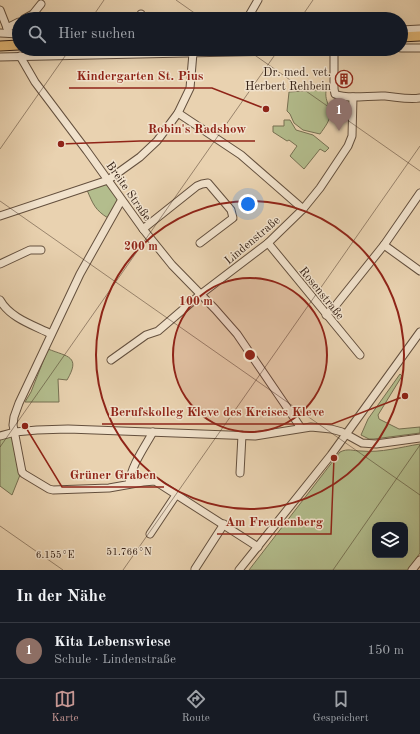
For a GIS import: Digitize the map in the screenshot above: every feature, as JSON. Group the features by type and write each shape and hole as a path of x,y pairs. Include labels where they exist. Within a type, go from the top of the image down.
{"main road":[{"path":"408,37 420,36"},
{"path":"0,46 12,45"}],"street":[{"path":"251,12 258,0"},
{"path":"35,12 41,4"},
{"path":"0,10 8,30 12,31"},
{"path":"0,33 12,27"},
{"path":"408,30 420,29"},
{"path":"408,48 420,48"},
{"path":"0,57 20,56"},
{"name":"Breite Straße","path":"20,56 35,82 108,180 121,201 172,265 201,294 237,334 301,428"},
{"path":"0,216 108,180 140,157 157,141 178,113 190,88 193,56"},
{"path":"334,56 335,94 339,96 353,97 368,95 404,99 420,98"},
{"name":"Lindenstraße","path":"111,360 146,335 158,331 201,294 268,243 303,209 320,188 348,146 352,136 353,97"},
{"path":"178,113 241,155 303,209"},
{"path":"143,230 197,186 208,183 231,210 233,218 200,243"},
{"path":"326,315 384,245 420,194"},
{"path":"121,201 80,274 18,403 13,425 22,472 49,489 97,489 155,481 258,547"},
{"name":"Rosenstraße","path":"268,243 360,355"},
{"path":"384,245 420,271"},
{"path":"0,264 30,250 41,250"},
{"path":"0,300 12,314 51,334"},
{"path":"240,570 346,435 420,332"},
{"path":"0,436 15,432 37,430 266,435 301,428 325,428 346,435 362,443 376,444 420,438"},
{"path":"129,484 135,465 153,432"},
{"path":"240,473 242,435"},
{"path":"150,534 176,494"},
{"path":"195,569 224,524"},
{"path":"412,570 420,560"}],"green space":[{"path":"326,91 326,99 330,110 330,117 320,134 303,130 294,123 287,111 289,92"},
{"path":"284,120 290,120 296,130 313,135 329,148 325,152 320,149 304,169 290,156 297,146 273,132 273,126 284,126"},
{"path":"106,183 118,200 108,218 95,206 87,190"},
{"path":"48,349 70,358 73,366 67,380 58,379 59,402 25,402 31,392"},
{"path":"400,374 402,376 378,415 379,419 399,429 420,427 420,433 374,439 369,439 361,435 368,419"},
{"path":"12,436 20,475 12,495 0,486 0,439"},
{"path":"420,444 420,553 408,570 249,570 340,452 348,450 376,451"}],"place":[{"name":"Dr. med. vet. Herbert Rehbein","path":"344,79"},
{"name":"Kindergarten St. Pius","path":"266,109"},
{"name":"Kita Lebenswiese","path":"339,131"},
{"name":"Robin's Radshow","path":"61,144"},
{"name":"Berufskolleg Kleve des Kreises Kleve","path":"405,396"},
{"name":"Grüner Graben","path":"25,426"},
{"name":"Am Freudenberg","path":"334,458"}]}
